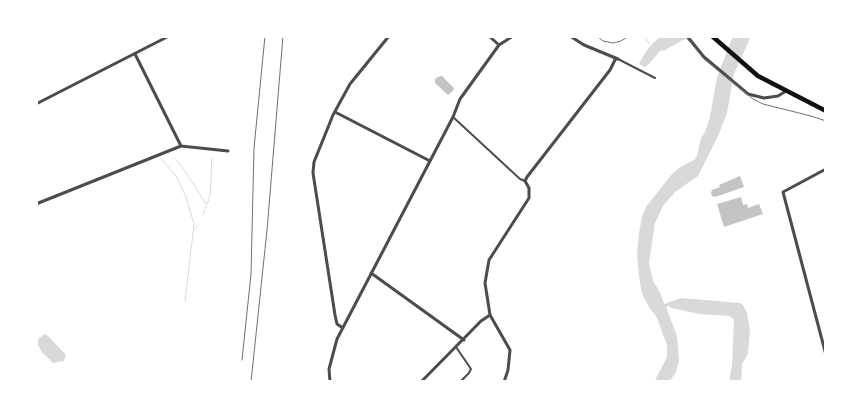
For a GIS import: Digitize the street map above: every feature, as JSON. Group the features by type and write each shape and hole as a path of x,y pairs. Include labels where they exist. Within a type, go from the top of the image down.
{"main road":[{"path":"712,36 752,71 826,111"}],"street":[{"path":"36,104 169,36"},
{"path":"343,328 337,324 334,315 313,173 314,162 335,112 358,74 390,36"},
{"path":"489,36 499,45"},
{"path":"330,382 330,361 343,328 453,117 460,99 499,45 513,36"},
{"path":"504,382 508,370 510,350 490,315 486,294 487,267 492,254 529,198 529,188 525,181 617,59 584,45 570,36"},
{"path":"687,36 709,62 744,92 755,97 764,98 778,96 786,91"},
{"path":"134,54 181,146"},
{"path":"335,112 430,161"},
{"path":"36,204 181,146 228,151"},
{"path":"826,169 783,192 826,355"},
{"path":"372,273 464,340"},
{"path":"420,382 481,321 490,315"}],"lane":[{"path":"617,59 655,78"},
{"path":"453,117 520,179 525,181"},
{"path":"456,347 471,369 460,382"}],"shaded area":[{"path":"661,36 693,36 660,51 648,65 644,67 639,64 650,46"},
{"path":"733,36 751,36 734,74 727,113 698,176 675,192 663,206 655,223 649,263 653,281 660,292 664,304 681,298 740,303 743,305 747,313 750,330 748,354 742,364 741,382 729,382 732,365 734,320 730,316 700,314 669,306 666,307 677,336 679,361 676,372 669,382 654,382 667,357 667,345 656,316 642,294 637,254 642,217 646,207 671,175 697,156 701,138 710,117 717,77"},
{"path":"45,334 66,355 64,361 53,363 41,351 37,342"}],"building":[{"path":"442,76 454,88 448,95 435,83 435,79"},
{"path":"740,176 744,187 715,197 712,196 712,190 720,187 719,185"},
{"path":"741,197 743,205 747,204 748,208 759,204 763,214 724,227 717,204"}],"waterway":[{"path":"646,39 650,44"},
{"path":"175,158 206,204"},
{"path":"203,215 210,196 212,158"},
{"path":"161,159 176,176 186,197 194,224 185,301"},
{"path":"194,229 199,225"}],"tram line":[{"path":"597,36 603,41 613,43 629,36"},
{"path":"685,36 704,59 753,99 763,104 826,121"}],"railway":[{"path":"242,360 251,274 254,148 265,36"},
{"path":"251,382 267,230 283,36"}]}
